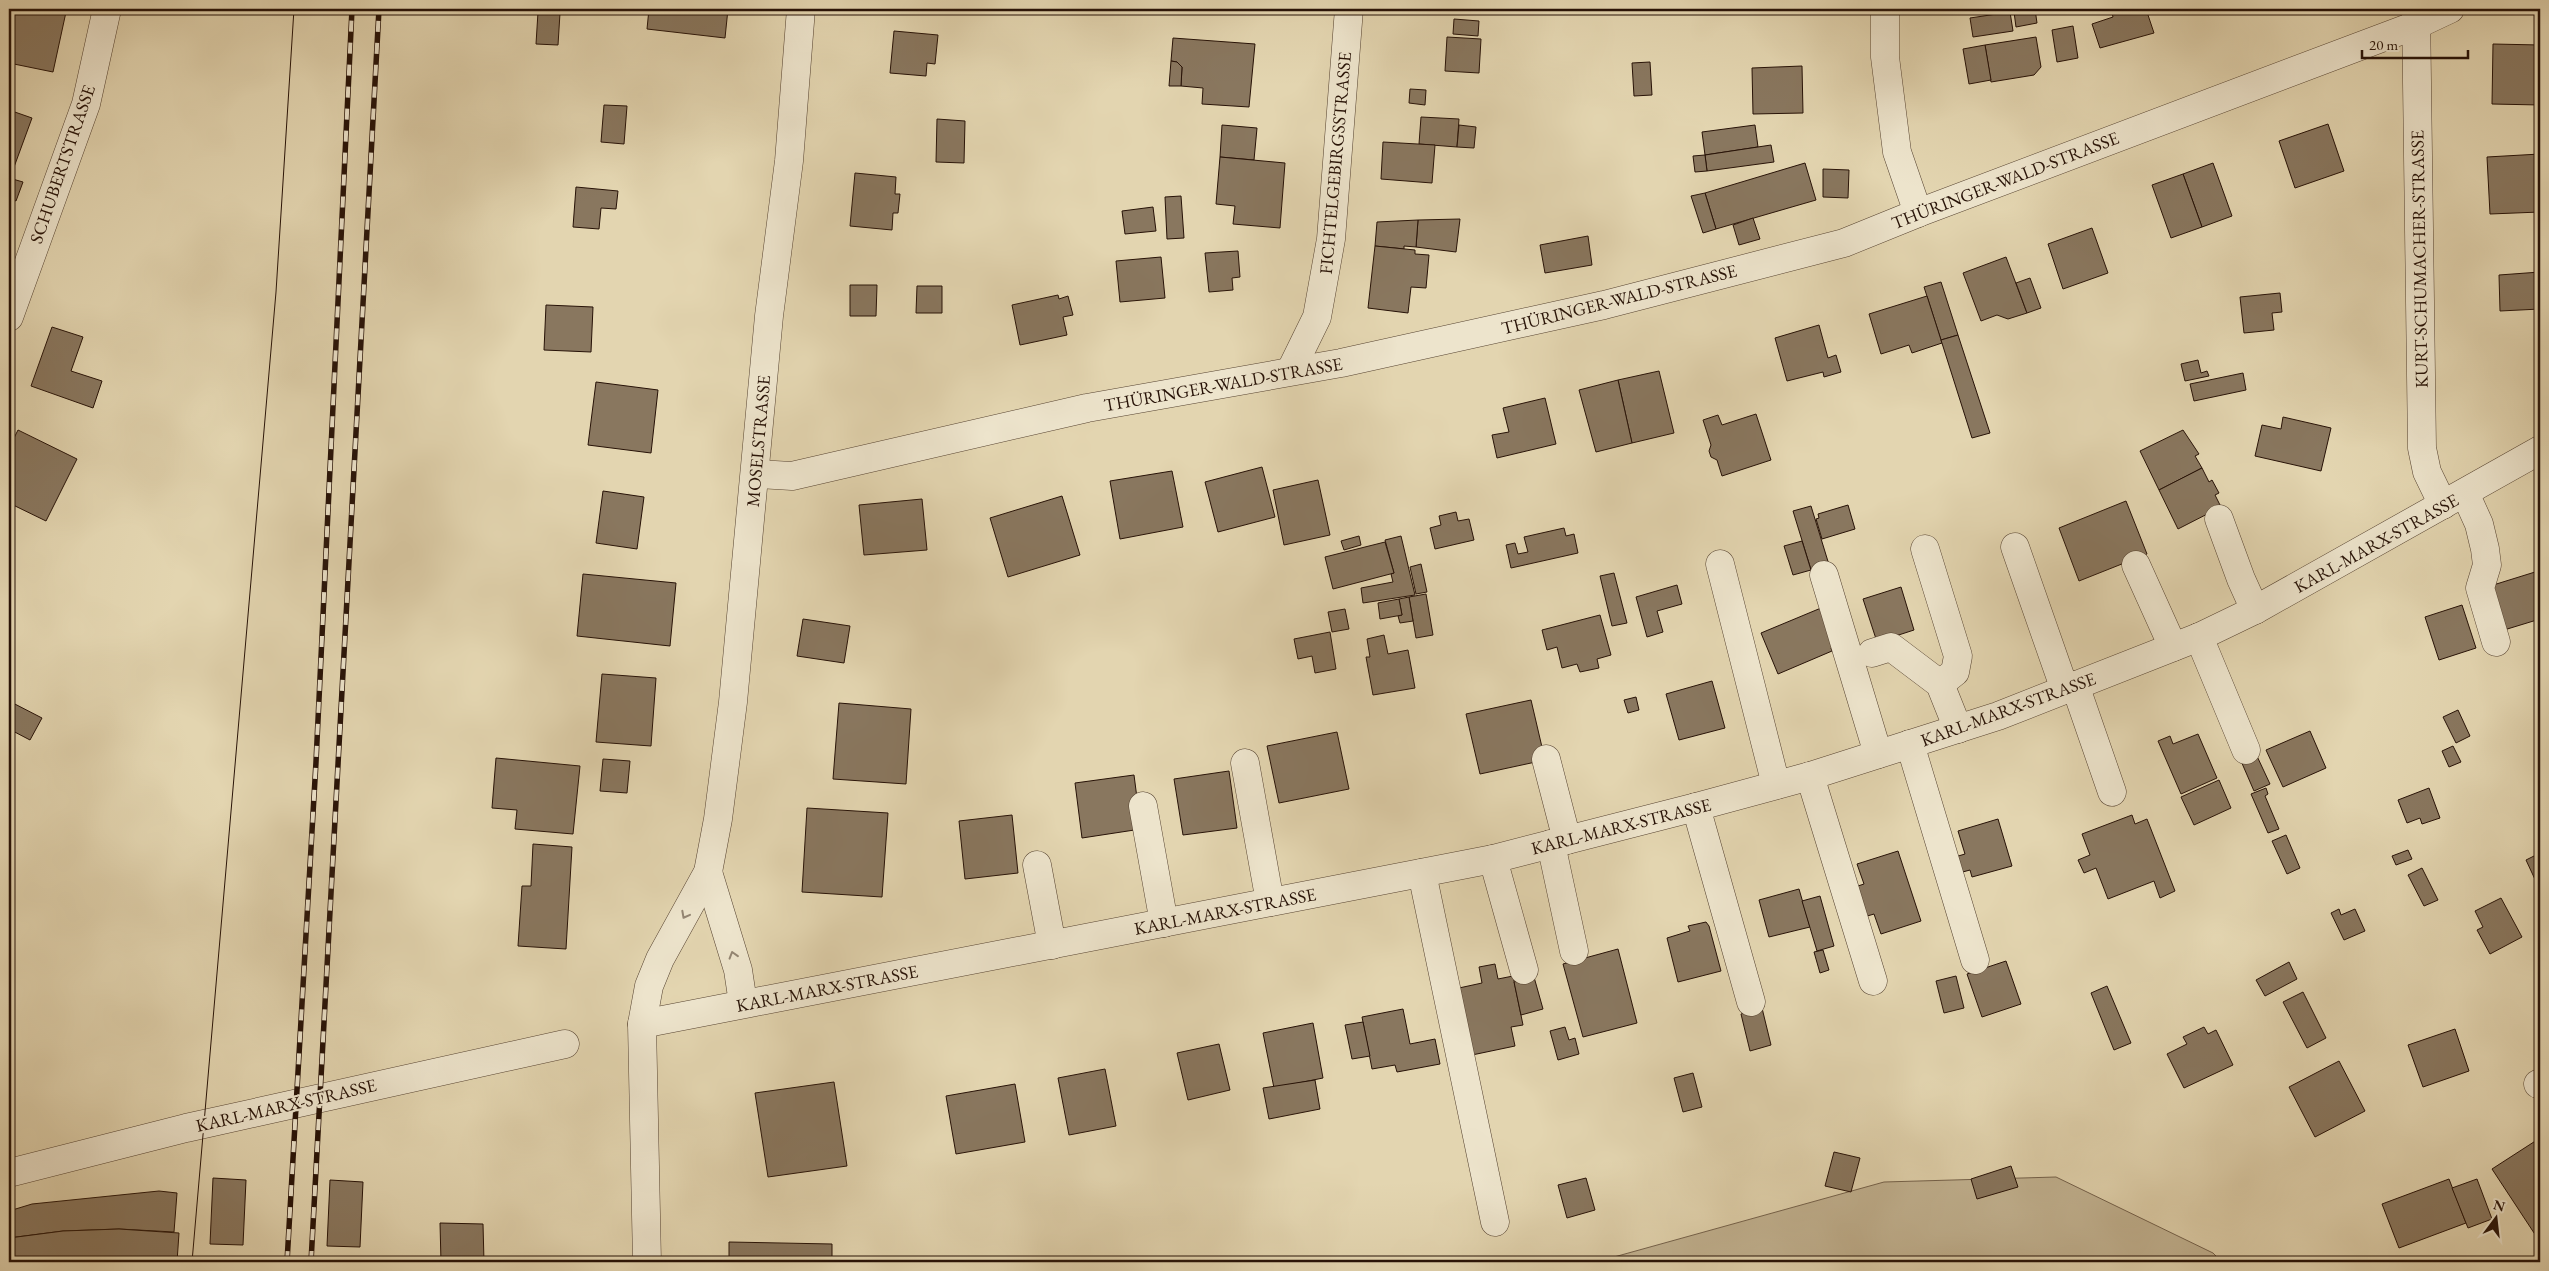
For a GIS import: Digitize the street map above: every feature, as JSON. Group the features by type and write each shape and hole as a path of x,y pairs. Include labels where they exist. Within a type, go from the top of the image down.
{"street":[{"name":"SCHUBERTSTRASSE","path":"9,317 86,104 107,9"},
{"name":"MOSELSTRASSE","path":"647,1262 642,1024 649,986 660,960 708,872 718,819 733,702 756,474 769,316 789,161 801,9"},
{"name":"FICHTELGEBIRGSSTRASSE","path":"1291,370 1317,317 1331,239 1349,9"},
{"path":"1885,9 1885,57 1897,152 1918,213"},
{"name":"THÜRINGER-WALD-STRASSE","path":"756,474 792,476 1087,408 1291,370 1341,363 1604,304 1844,243 2416,17 2450,9"},
{"name":"KURT-SCHUMACHER-STRASSE","path":"2416,17 2422,448 2427,472 2479,524 2487,565 2480,588 2496,642"},
{"name":"KARL-MARX-STRASSE","path":"642,1024 1493,858 1696,808 1810,776 1958,729 2070,688 2199,637 2256,610 2539,453"},
{"path":"2220,519 2241,579 2256,610"},
{"path":"2015,547 2112,792"},
{"path":"1925,549 1958,656 1955,672 1940,684"},
{"path":"1720,564 1776,785"},
{"path":"2136,565 2173,647"},
{"path":"1824,575 1878,754"},
{"path":"2199,637 2246,750"},
{"path":"1872,653 1891,647 1940,684 1958,729"},
{"path":"1910,744 1975,960"},
{"path":"1546,759 1574,951"},
{"path":"1245,763 1270,902"},
{"path":"1810,776 1873,980"},
{"path":"1143,806 1164,923"},
{"path":"1696,808 1751,1002"},
{"path":"1493,858 1524,970"},
{"path":"1037,865 1052,945"},
{"name":"MOSELSTRASSE","path":"708,872 738,970 743,1003"},
{"path":"1422,873 1495,1222"},
{"name":"KARL-MARX-STRASSE","path":"9,1172 177,1130 565,1044"}],"shaded area":[{"path":"2056,1177 2213,1253 2222,1262 1596,1262 1884,1182"}],"building":[{"path":"9,9 52,9 66,12 53,72 9,63"},
{"path":"649,9 728,9 725,38 647,29"},
{"path":"2035,9 2037,23 2016,27 2014,12"},
{"path":"2111,9 2146,9 2154,33 2100,48 2092,24 2113,17"},
{"path":"538,12 560,13 558,45 536,44"},
{"path":"2010,12 2013,31 1973,37 1970,18"},
{"path":"1454,19 1479,21 1478,36 1453,34"},
{"path":"2073,26 2078,58 2057,62 2052,30"},
{"path":"894,31 938,35 935,64 927,63 926,76 890,73"},
{"path":"1447,37 1481,39 1479,73 1445,71"},
{"path":"2036,37 2041,67 2034,75 1991,82 1985,45"},
{"path":"1173,38 1255,44 1249,107 1202,104 1203,88 1181,86 1182,67 1177,62 1171,61"},
{"path":"2493,44 2540,45 2540,105 2492,104"},
{"path":"1985,45 1991,80 1969,84 1963,49"},
{"path":"1171,61 1177,62 1182,67 1181,86 1169,86"},
{"path":"1650,62 1652,95 1634,96 1632,63"},
{"path":"1802,66 1803,113 1753,114 1752,68"},
{"path":"1410,89 1426,90 1425,105 1409,103"},
{"path":"604,105 627,106 624,144 601,142"},
{"path":"9,110 32,118 10,178 9,178"},
{"path":"1421,117 1459,119 1457,147 1419,144"},
{"path":"937,119 965,121 964,163 936,162"},
{"path":"2328,124 2344,171 2295,188 2279,141"},
{"path":"1222,125 1257,128 1254,160 1220,157"},
{"path":"1459,125 1476,127 1474,148 1457,147"},
{"path":"1755,125 1758,147 1705,155 1702,132"},
{"path":"1383,142 1435,145 1432,183 1381,179"},
{"path":"1771,145 1774,162 1707,171 1705,155"},
{"path":"2540,154 2540,212 2490,214 2487,157"},
{"path":"1705,155 1707,171 1695,172 1693,156"},
{"path":"1220,157 1285,163 1280,228 1233,224 1235,206 1216,204"},
{"path":"1805,163 1816,200 1716,229 1705,193"},
{"path":"2213,163 2232,216 2202,227 2183,174"},
{"path":"1823,169 1849,170 1848,198 1823,197"},
{"path":"855,173 896,177 895,194 900,194 898,213 893,213 892,230 850,226"},
{"path":"2183,174 2202,227 2171,238 2152,185"},
{"path":"9,178 23,182 16,201 9,198"},
{"path":"576,187 618,191 616,209 601,208 599,229 573,227"},
{"path":"1705,193 1716,229 1703,233 1691,196"},
{"path":"1181,196 1184,238 1167,239 1165,197"},
{"path":"1153,207 1156,231 1125,234 1122,211"},
{"path":"1753,218 1760,239 1739,245 1733,225"},
{"path":"1460,219 1456,252 1416,247 1418,220"},
{"path":"1418,220 1416,247 1404,246 1404,249 1375,246 1377,222"},
{"path":"2092,228 2108,273 2063,289 2048,244"},
{"path":"1588,236 1592,265 1545,273 1540,245"},
{"path":"1375,246 1415,250 1415,254 1429,255 1426,288 1411,287 1408,313 1368,308"},
{"path":"1238,251 1240,277 1232,278 1233,290 1209,292 1205,253"},
{"path":"1161,257 1165,298 1120,302 1116,261"},
{"path":"2006,257 2027,313 2008,319 1997,315 1981,321 1963,273"},
{"path":"2540,272 2540,309 2500,311 2499,275"},
{"path":"2030,278 2041,308 2027,313 2016,283"},
{"path":"1941,282 1958,335 1941,340 1924,287"},
{"path":"850,285 877,285 876,316 850,316"},
{"path":"917,286 942,286 942,313 916,313"},
{"path":"2280,293 2282,312 2272,313 2274,330 2244,333 2240,297"},
{"path":"1058,295 1059,299 1068,296 1073,315 1063,317 1067,335 1020,345 1012,305"},
{"path":"1927,296 1942,343 1912,353 1909,345 1881,354 1869,314"},
{"path":"546,305 593,307 591,352 544,350"},
{"path":"1819,325 1828,358 1836,355 1841,372 1824,377 1823,372 1787,381 1775,338"},
{"path":"52,327 83,337 71,371 102,381 93,408 31,386"},
{"path":"1958,335 1990,433 1972,438 1941,340"},
{"path":"2198,360 2201,373 2207,371 2209,376 2185,381 2181,364"},
{"path":"1659,371 1674,433 1632,443 1618,380"},
{"path":"2243,373 2246,390 2194,401 2190,384"},
{"path":"1618,380 1632,443 1596,452 1579,390"},
{"path":"596,382 658,390 651,453 588,445"},
{"path":"1545,398 1556,444 1497,458 1492,435 1509,432 1503,408"},
{"path":"1756,414 1771,460 1722,476 1717,460 1711,457 1709,451 1711,445 1703,420 1718,415 1722,425"},
{"path":"2283,417 2331,428 2321,471 2255,456 2262,425 2281,429"},
{"path":"18,430 77,459 46,521 9,503 9,448"},
{"path":"2183,430 2199,454 2195,456 2202,468 2159,490 2140,451"},
{"path":"1262,467 1275,517 1218,532 1205,482"},
{"path":"2202,468 2209,482 2212,480 2219,493 2215,495 2221,507 2178,529 2159,490"},
{"path":"1172,471 1183,527 1120,539 1110,481"},
{"path":"1318,480 1330,535 1284,545 1273,490"},
{"path":"603,491 644,497 637,549 596,543"},
{"path":"1062,496 1080,555 1008,577 990,518"},
{"path":"922,499 927,550 864,555 859,505"},
{"path":"2126,501 2147,554 2079,581 2059,528"},
{"path":"1848,505 1855,529 1822,539 1816,519 1819,518 1818,514"},
{"path":"1811,506 1830,568 1812,573 1793,511"},
{"path":"1456,512 1458,521 1469,519 1474,540 1435,549 1430,528 1441,525 1439,516"},
{"path":"1564,528 1566,536 1574,534 1578,553 1511,568 1506,545 1515,543 1518,554 1528,552 1524,537"},
{"path":"1359,536 1361,545 1344,550 1341,541"},
{"path":"1401,536 1415,595 1363,603 1361,588 1393,582 1391,574 1394,573 1385,540"},
{"path":"1802,541 1811,570 1793,575 1784,546"},
{"path":"1385,542 1394,573 1333,589 1325,557"},
{"path":"1421,564 1427,592 1416,594 1410,567"},
{"path":"2535,572 2540,587 2540,619 2504,630 2490,586"},
{"path":"1614,573 1627,623 1612,626 1600,576"},
{"path":"583,574 676,583 670,646 577,636"},
{"path":"1677,585 1682,604 1657,611 1663,632 1647,637 1636,597"},
{"path":"1901,587 1914,630 1877,642 1863,599"},
{"path":"1426,594 1433,635 1416,638 1409,597"},
{"path":"1409,597 1413,621 1400,623 1398,616 1402,615 1399,599"},
{"path":"1399,599 1402,615 1380,619 1378,603"},
{"path":"2462,605 2476,648 2439,660 2425,617"},
{"path":"1821,608 1837,646 1831,648 1832,651 1778,674 1761,633"},
{"path":"1345,609 1349,629 1332,632 1328,612"},
{"path":"1600,615 1611,655 1597,659 1599,668 1580,672 1577,664 1562,668 1557,647 1547,650 1542,630"},
{"path":"803,619 850,626 844,663 797,656"},
{"path":"1330,632 1336,669 1315,673 1312,656 1298,659 1294,639"},
{"path":"1384,635 1388,654 1408,650 1415,688 1373,695 1366,657 1370,657 1367,639"},
{"path":"602,674 656,678 651,746 596,742"},
{"path":"1712,681 1725,728 1679,740 1666,694"},
{"path":"1636,697 1639,710 1628,713 1624,700"},
{"path":"1531,700 1545,760 1480,774 1466,714"},
{"path":"9,701 42,718 30,740 9,729"},
{"path":"839,703 911,709 906,784 833,779"},
{"path":"2458,710 2470,736 2456,743 2443,717"},
{"path":"2310,731 2326,768 2283,787 2266,750"},
{"path":"1337,732 1349,789 1279,803 1267,746"},
{"path":"2198,734 2217,778 2181,794 2158,741 2170,736 2173,744"},
{"path":"2453,746 2461,762 2449,767 2442,751"},
{"path":"2256,754 2270,784 2254,791 2241,761"},
{"path":"496,758 580,766 573,834 515,829 517,810 492,808"},
{"path":"603,759 630,761 627,793 600,791"},
{"path":"1229,771 1237,828 1183,835 1174,779"},
{"path":"1134,775 1141,829 1082,838 1075,783"},
{"path":"2219,780 2231,808 2194,825 2181,797"},
{"path":"2266,788 2268,794 2265,796 2279,829 2268,833 2251,794"},
{"path":"2429,788 2440,818 2422,824 2420,818 2407,823 2398,800"},
{"path":"807,808 888,813 882,897 802,892"},
{"path":"1012,815 1018,873 965,879 959,821"},
{"path":"2132,815 2135,824 2147,819 2175,891 2160,898 2154,881 2108,899 2096,868 2084,873 2078,860 2090,855 2082,834"},
{"path":"1998,819 2012,866 1972,877 1970,870 1959,873 1955,857 1965,854 1958,831"},
{"path":"2286,835 2300,868 2287,874 2272,841"},
{"path":"533,844 572,847 566,949 518,946 522,886 531,886"},
{"path":"2408,850 2412,859 2396,865 2392,856"},
{"path":"1898,851 1921,921 1881,934 1874,914 1864,917 1855,887 1864,884 1857,864"},
{"path":"2540,853 2540,887 2539,888 2526,860"},
{"path":"2422,868 2438,900 2424,906 2408,875"},
{"path":"1799,889 1810,927 1769,937 1759,900"},
{"path":"1820,896 1834,946 1817,951 1802,901"},
{"path":"2501,898 2522,937 2490,954 2477,930 2483,927 2475,911"},
{"path":"2339,909 2341,915 2355,909 2365,931 2344,940 2331,913"},
{"path":"1706,922 1709,926 1721,971 1678,982 1667,938 1690,931 1688,926"},
{"path":"1618,949 1637,1023 1583,1037 1563,964"},
{"path":"1823,950 1829,970 1820,973 1814,952"},
{"path":"2006,961 2021,1004 1982,1017 1967,974"},
{"path":"2289,962 2297,979 2265,996 2256,980"},
{"path":"1495,964 1498,979 1513,976 1523,1025 1511,1027 1515,1046 1472,1055 1459,988 1482,983 1479,967"},
{"path":"1956,976 1964,1008 1944,1013 1936,981"},
{"path":"1534,977 1543,1009 1521,1015 1514,982"},
{"path":"2107,986 2131,1043 2114,1050 2091,993"},
{"path":"2303,992 2326,1038 2307,1048 2283,1002"},
{"path":"1762,1008 1771,1045 1750,1051 1741,1014"},
{"path":"1403,1009 1410,1044 1435,1039 1440,1064 1397,1072 1395,1065 1372,1069 1362,1017"},
{"path":"1363,1022 1370,1056 1352,1059 1345,1025"},
{"path":"1313,1023 1323,1078 1274,1088 1263,1033"},
{"path":"1565,1027 1569,1040 1575,1038 1579,1054 1558,1060 1550,1031"},
{"path":"2204,1027 2208,1034 2216,1030 2233,1065 2184,1088 2167,1054 2187,1044 2183,1037"},
{"path":"2455,1029 2469,1071 2423,1087 2408,1045"},
{"path":"1219,1044 1230,1090 1188,1100 1177,1053"},
{"path":"2339,1061 2365,1111 2315,1137 2289,1087"},
{"path":"1105,1069 1116,1126 1069,1135 1058,1078"},
{"path":"1693,1073 1702,1107 1683,1112 1674,1078"},
{"path":"1315,1080 1320,1109 1269,1119 1263,1088"},
{"path":"834,1082 847,1166 768,1177 755,1093"},
{"path":"1015,1084 1025,1142 956,1154 946,1096"},
{"path":"2540,1138 2540,1242 2492,1169"},
{"path":"1834,1152 1860,1158 1851,1192 1825,1186"},
{"path":"2011,1166 2018,1187 1977,1199 1971,1179"},
{"path":"213,1178 246,1180 243,1245 210,1244"},
{"path":"1586,1178 1595,1210 1567,1218 1558,1185"},
{"path":"2449,1179 2466,1223 2399,1248 2382,1204"},
{"path":"2477,1179 2492,1219 2468,1228 2452,1188"},
{"path":"330,1180 363,1182 360,1247 327,1246"},
{"path":"159,1191 177,1193 174,1232 119,1229 63,1231 9,1238 9,1211 32,1204"},
{"path":"440,1223 483,1224 484,1262 441,1262"},
{"path":"119,1229 179,1233 177,1262 9,1262 9,1238 63,1231"},
{"path":"729,1242 832,1244 832,1262 729,1262"}],"tram line":[{"path":"192,1262 276,292 294,9"}],"railway":[{"path":"287,1262 316,762 352,9"},
{"path":"311,1262 379,9"}]}
